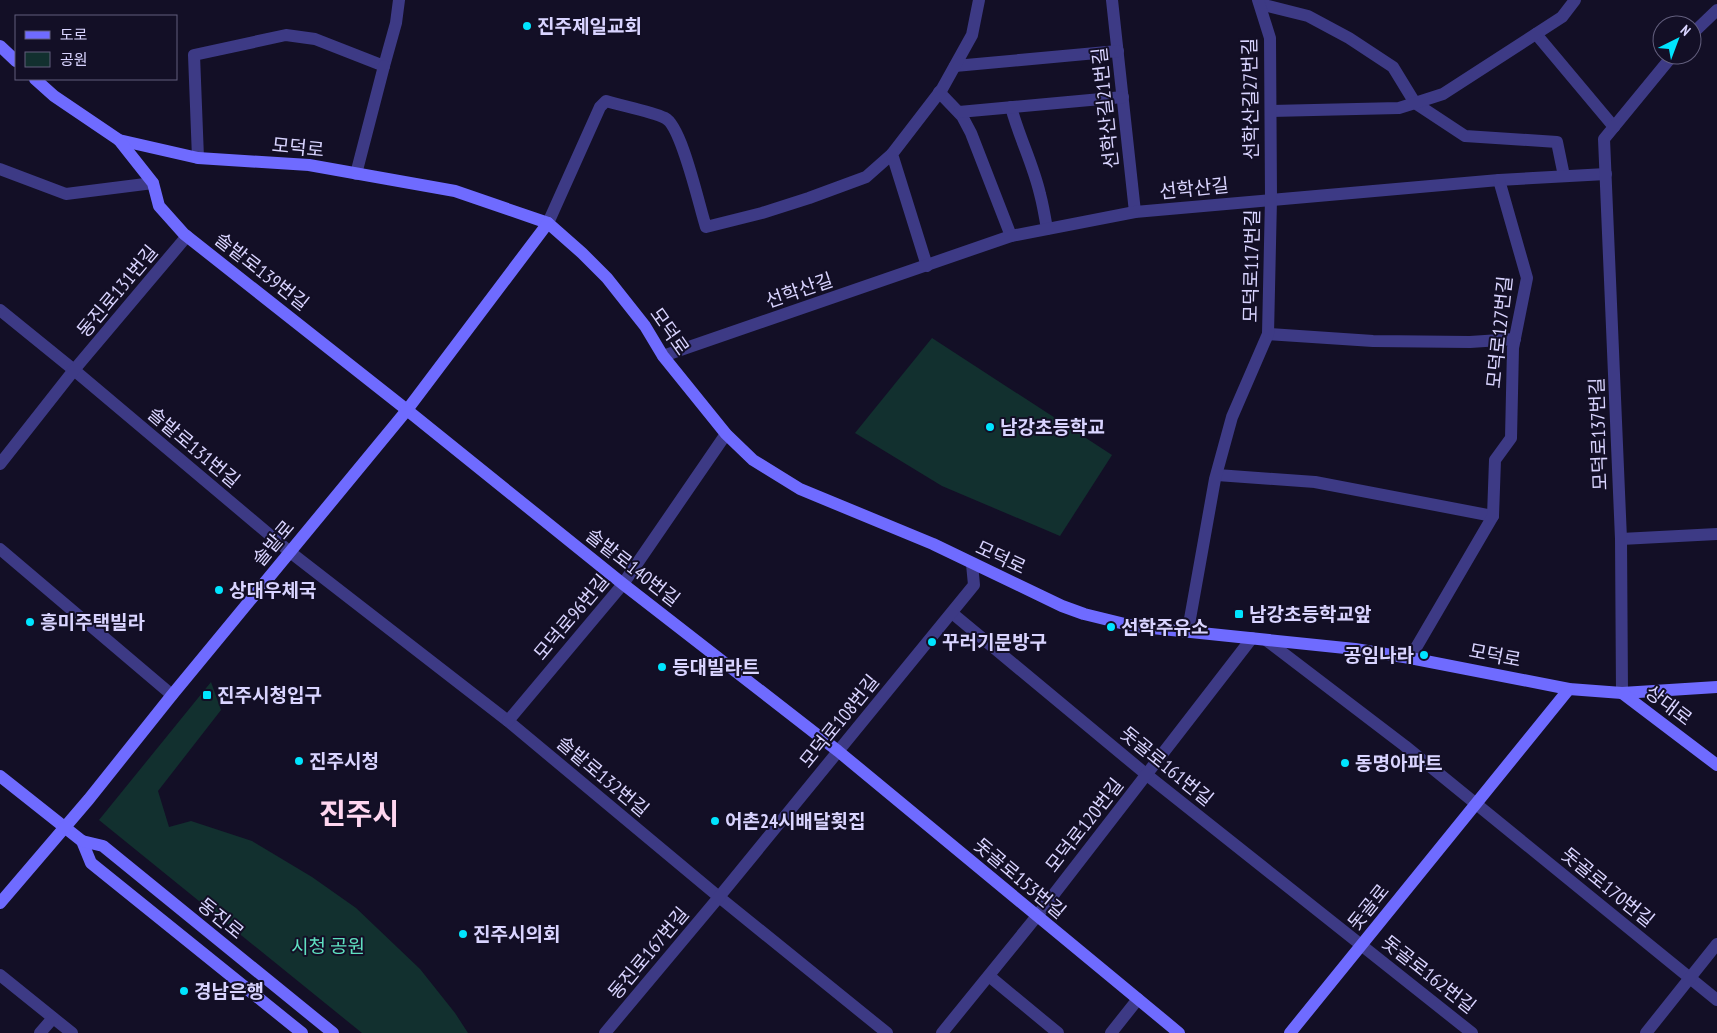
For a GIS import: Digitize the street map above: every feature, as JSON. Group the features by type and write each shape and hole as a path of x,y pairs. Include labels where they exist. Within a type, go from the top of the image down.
{"street":[{"path":"356,174 396,23 399,0"},
{"path":"548,223 600,107 606,101 666,118 674,127 682,145 706,227 762,213 866,177 892,154 940,92 972,34 979,0"},
{"name":"선학산길21번길","path":"1112,0 1135,212"},
{"path":"1271,112 1400,108 1443,94 1562,17 1575,0"},
{"path":"1259,2 1308,16 1349,38 1393,67 1415,103 1465,136 1557,142 1564,176"},
{"name":"선학산길27번길","path":"1259,2 1270,38 1271,199"},
{"path":"1702,24 1717,10"},
{"path":"1536,34 1614,127"},
{"path":"198,158 194,55 286,35 315,39 384,66"},
{"path":"0,46 15,60"},
{"path":"954,66 1118,51"},
{"path":"1606,174 1604,139 1665,65"},
{"name":"모덕로","path":"36,80 54,96 119,140 198,158 309,165 455,191 548,223 607,278 645,326 663,356 726,434 753,460 800,489 934,544 972,564 1062,606 1084,614 1133,626 1355,648 1569,689 1622,693 1717,687"},
{"path":"940,92 959,112 971,133 1011,236"},
{"path":"959,112 1123,97"},
{"path":"1011,107 1017,130 1040,194 1047,229"},
{"name":"솔밭로139번길","path":"119,140 153,183 160,206 184,234 407,410"},
{"path":"892,154 927,266"},
{"path":"0,169 66,194 153,183"},
{"name":"선학산길","path":"663,356 1011,236 1135,212 1499,180 1606,174"},
{"name":"모덕로137번길","path":"1606,174 1621,539 1622,693"},
{"name":"모덕로127번길","path":"1410,658 1493,516 1495,460 1511,438 1513,348 1527,278 1499,180"},
{"name":"모덕로117번길","path":"1188,630 1215,479 1232,417 1268,334 1271,199"},
{"name":"솔밭로","path":"0,903 65,827 407,410 548,223"},
{"name":"동진로131번길","path":"0,464 74,370 187,236"},
{"path":"0,310 74,370"},
{"path":"1268,334 1373,342 1470,342 1515,339"},
{"name":"솔밭로131번길","path":"74,370 290,552"},
{"name":"솔밭로140번길","path":"407,410 623,584 838,751"},
{"name":"모덕로96번길","path":"508,721 623,584 726,434"},
{"path":"1217,475 1315,482 1493,516"},
{"path":"1621,539 1717,534"},
{"path":"0,549 172,695"},
{"name":"솔밭로132번길","path":"290,552 508,721 719,897 887,1033"},
{"name":"모덕로108번길","path":"719,897 974,585 972,564"},
{"name":"돗골로161번길","path":"952,613 1146,775 1362,945"},
{"name":"모덕로120번길","path":"948,1031 1252,638"},
{"name":"모덕로","path":"1266,640 1405,746 1476,804"},
{"name":"돗골로","path":"1290,1033 1569,689"},
{"name":"상대로","path":"1622,693 1717,765"},
{"name":"돗골로153번길","path":"838,751 1179,1033"},
{"name":"동진로","path":"0,776 82,841 103,846 333,1033"},
{"name":"돗골로170번길","path":"1476,804 1717,1000"},
{"name":"동진로","path":"82,841 91,863 302,1033"},
{"name":"동진로167번길","path":"605,1033 719,897"},
{"path":"1646,1033 1717,944"},
{"name":"돗골로162번길","path":"1362,945 1472,1033"},
{"path":"0,976 72,1033"},
{"path":"989,976 1058,1033"},
{"path":"1111,1033 1138,999"},
{"path":"40,1033 52,1018"}],"green space":[{"path":"932,338 1112,455 1060,536 942,486 855,433"},
{"name":"시청 공원","path":"211,682 221,710 158,791 169,827 191,821 252,841 312,877 356,908 420,969 455,1013 468,1033 362,1033 99,820"}],"place":[{"name":"진주제일교회","path":"527,26"},
{"name":"남강초등학교","path":"990,427"},
{"name":"상대우체국","path":"219,590"},
{"name":"남강초등학교앞","path":"1239,614"},
{"name":"흥미주택빌라","path":"30,622"},
{"name":"선학주유소","path":"1111,627"},
{"name":"꾸러기문방구","path":"932,642"},
{"name":"공임나라","path":"1424,655"},
{"name":"등대빌라트","path":"662,667"},
{"name":"진주시청입구","path":"207,695"},
{"name":"진주시청","path":"299,761"},
{"name":"동명아파트","path":"1345,763"},
{"name":"어촌24시배달횟집","path":"715,821"},
{"name":"진주시의회","path":"463,934"},
{"name":"경남은행","path":"184,991"}],"district":[{"name":"진주시","path":"359,813"}]}
